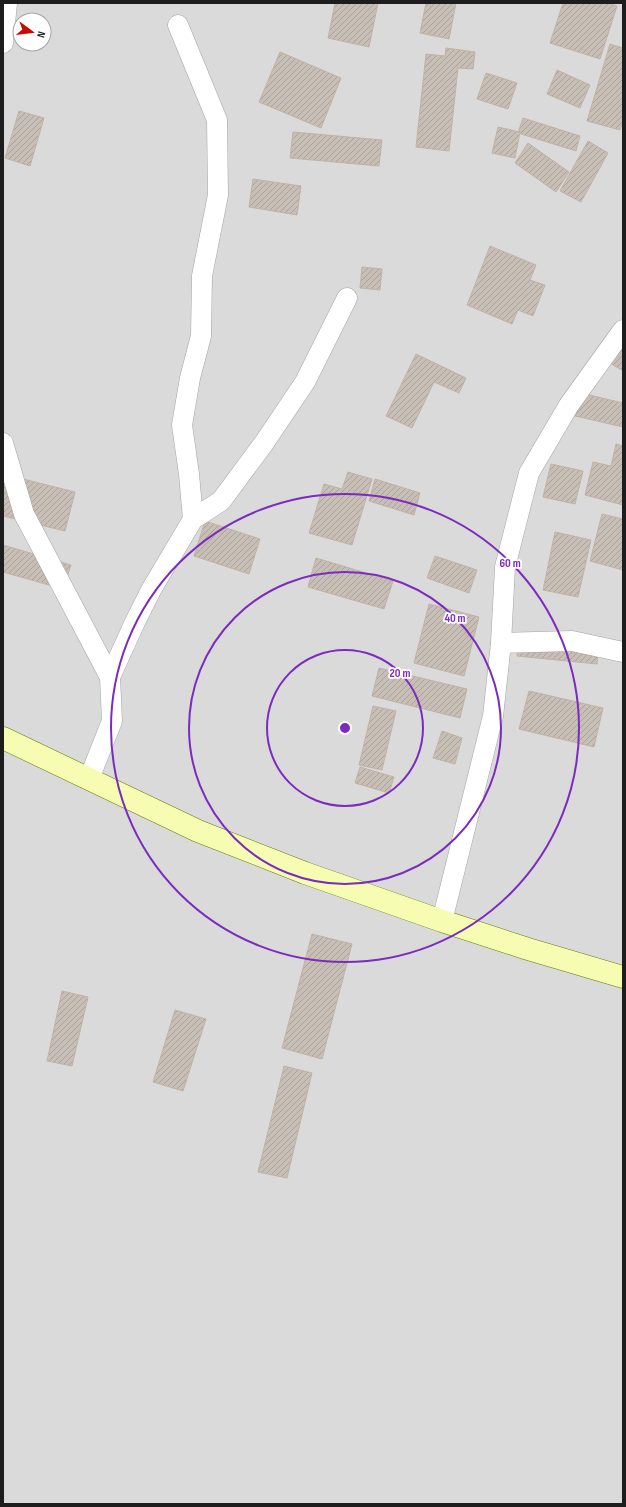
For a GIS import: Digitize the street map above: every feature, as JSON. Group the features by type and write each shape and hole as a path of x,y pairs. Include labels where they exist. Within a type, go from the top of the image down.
{"main road":[{"path":"3,738 198,831 306,873 442,921 528,949 623,977"}],"street":[{"path":"3,43 7,3"},
{"path":"178,25 216,120 218,195 202,276 201,336 190,378 182,425 189,474 193,519"},
{"path":"110,677 151,590 193,519 221,501 264,443 305,382 347,298"},
{"path":"442,921 493,716 501,643 505,567 529,473 569,405 623,330"},
{"path":"3,443 24,514 110,677 112,721 89,779"},
{"path":"501,643 572,641 623,652"}],"shaded area":[{"path":"3,3 623,3 623,1504 3,1504"}],"building":[{"path":"335,3 378,3 369,47 328,38"},
{"path":"426,3 456,3 449,39 420,33"},
{"path":"563,3 608,3 617,6 600,59 550,43"},
{"path":"610,44 623,48 623,121 620,130 587,121"},
{"path":"446,48 475,52 473,69 458,68 449,151 416,147 426,54 445,56"},
{"path":"280,52 341,78 321,128 259,102"},
{"path":"557,70 590,85 580,108 547,94"},
{"path":"486,73 517,83 508,109 477,99"},
{"path":"19,111 44,118 30,166 5,158"},
{"path":"523,118 580,136 576,151 518,133"},
{"path":"498,127 520,132 515,158 492,153"},
{"path":"293,132 382,140 379,166 290,158"},
{"path":"588,141 608,153 581,202 560,191"},
{"path":"528,143 569,172 556,192 515,163"},
{"path":"253,179 301,186 297,215 249,207"},
{"path":"490,246 536,265 530,280 545,285 533,316 518,310 512,324 467,305"},
{"path":"362,267 382,269 380,290 360,288"},
{"path":"623,326 623,371 597,355"},
{"path":"416,354 466,378 459,393 434,382 412,428 386,416"},
{"path":"577,392 623,403 623,427 571,415"},
{"path":"616,444 623,446 623,505 585,495 593,462 611,466"},
{"path":"551,464 583,471 575,504 543,497"},
{"path":"348,472 372,479 352,545 309,533 324,484 342,489"},
{"path":"3,474 75,492 65,531 3,516"},
{"path":"375,479 420,493 414,515 369,501"},
{"path":"602,514 623,519 623,570 590,561"},
{"path":"205,521 260,539 249,574 194,556"},
{"path":"555,532 591,540 578,597 543,590"},
{"path":"3,545 71,565 63,589 3,572"},
{"path":"435,556 477,570 469,593 427,578"},
{"path":"316,558 393,581 384,609 308,587"},
{"path":"429,604 479,617 464,676 414,663"},
{"path":"520,633 599,642 597,664 517,656"},
{"path":"379,668 467,689 460,718 372,696"},
{"path":"529,691 603,708 594,747 519,729"},
{"path":"373,706 396,711 382,770 359,765"},
{"path":"442,731 462,738 455,764 433,758"},
{"path":"360,767 394,777 389,793 355,783"},
{"path":"312,934 352,944 322,1059 282,1048"},
{"path":"62,991 88,997 72,1066 47,1061"},
{"path":"175,1010 206,1019 183,1091 153,1082"},
{"path":"284,1066 312,1073 287,1178 258,1172"}]}
